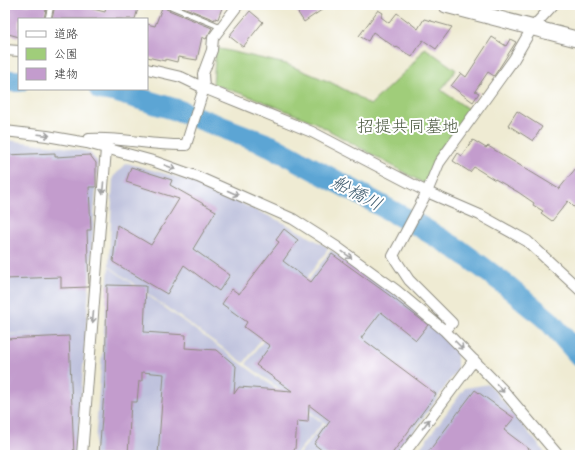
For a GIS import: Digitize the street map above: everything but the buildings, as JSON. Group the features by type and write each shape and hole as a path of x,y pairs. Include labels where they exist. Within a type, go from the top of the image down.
{"street":[{"path":"87,143 88,139 107,138 172,145 186,145 203,91 204,74 212,50 213,38 238,5"},
{"path":"446,5 580,40"},
{"path":"445,331 452,323 409,280 393,256 425,194 439,162 514,59 532,28 553,5"},
{"path":"5,50 18,51"},
{"path":"148,69 181,77 203,91 312,132 425,194 480,215 527,241 580,290"},
{"path":"5,131 87,143 153,161 198,177 293,219 336,247 396,290 445,331 502,389 558,455"},
{"path":"82,455 106,149"},
{"path":"403,455 474,360"}],"lane":[{"path":"48,18 51,5"},
{"path":"168,5 221,27"}],"shaded area":[{"path":"5,140 58,146 89,152 98,162 77,455 5,455 5,335 48,333 5,334"},
{"path":"127,163 198,183 286,224 329,248 244,363 109,266 113,177"},
{"path":"331,250 394,293 457,348 457,370 397,455 368,455 246,364"},
{"path":"109,267 323,423 295,455 94,455"},
{"path":"489,384 547,455 415,455 465,388"},
{"path":"324,424 365,455 298,455"}],"green space":[{"name":"招提共同墓地","path":"216,48 286,64 330,82 357,96 370,105 410,67 425,48 456,70 441,90 471,111 438,157 425,184 314,122 257,99 213,84"}],"waterway":[{"name":"船橋川","path":"5,81 18,81"},
{"name":"船橋川","path":"107,90 177,110 271,146 419,226 459,250 506,285 549,321 580,356"}]}
